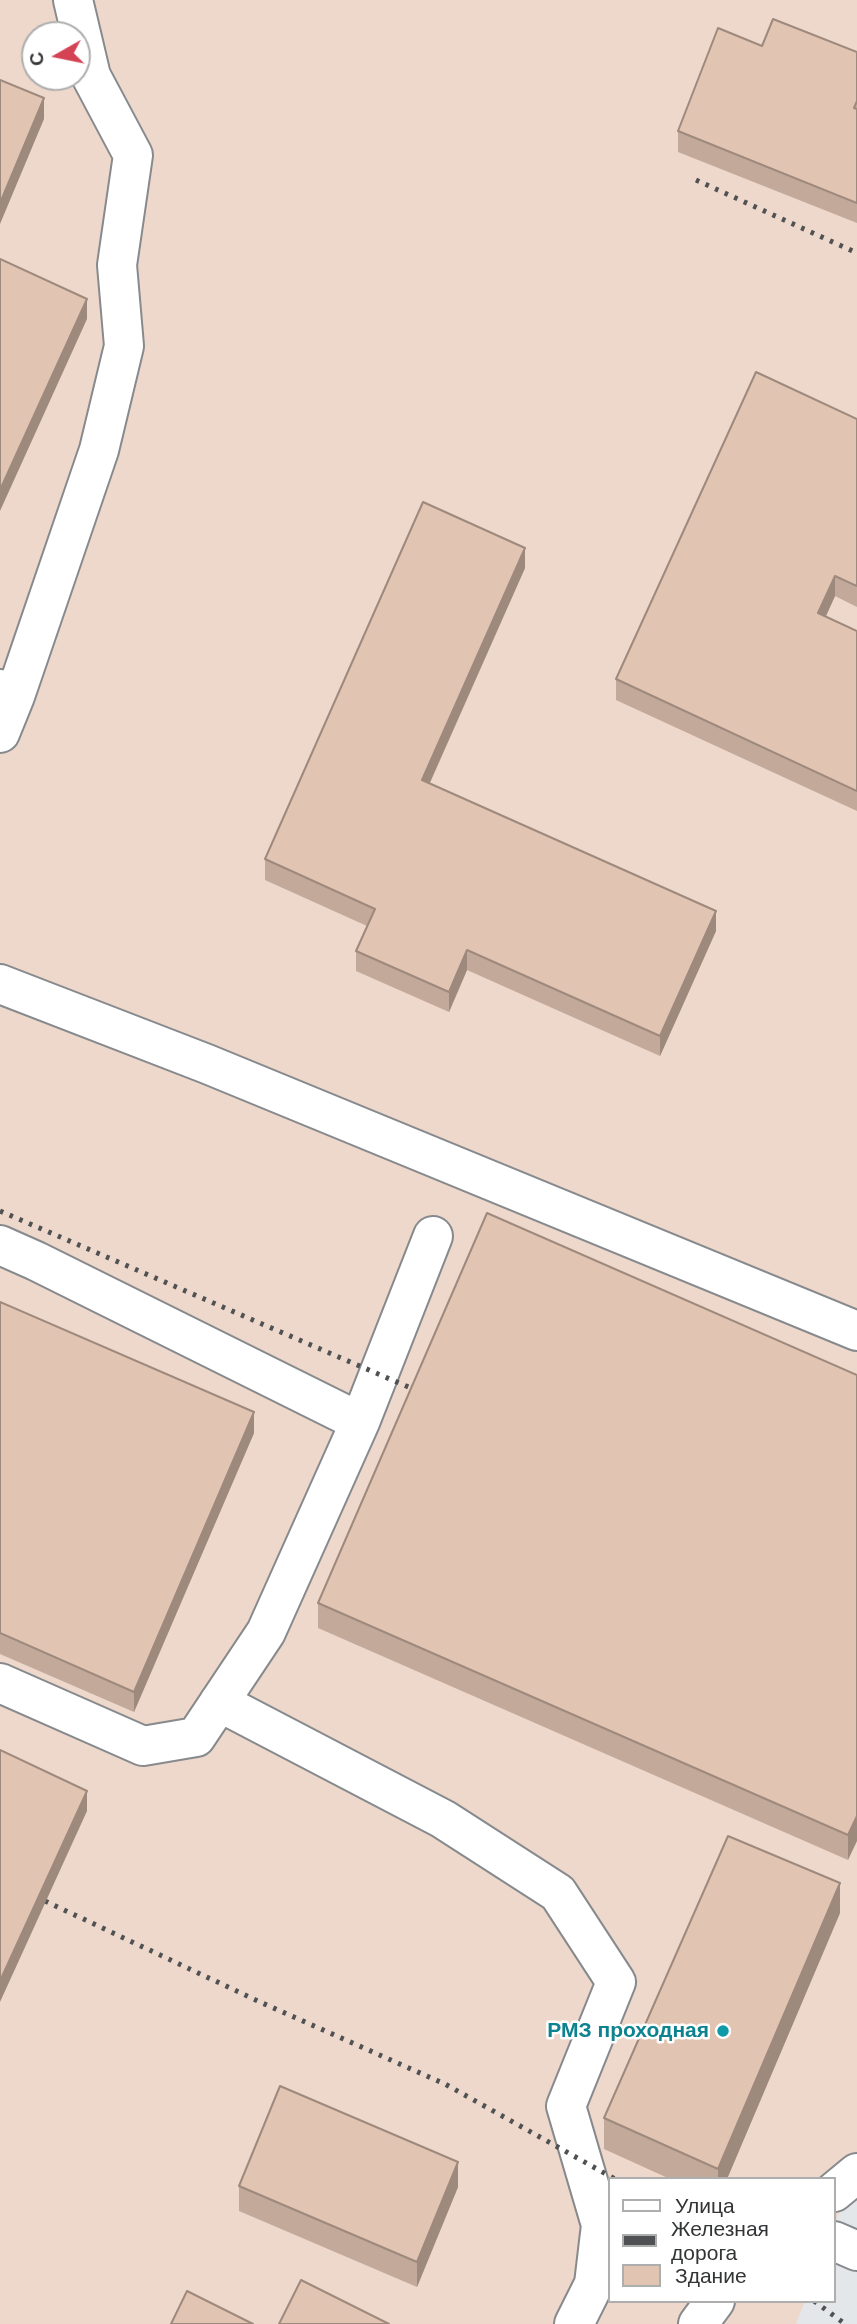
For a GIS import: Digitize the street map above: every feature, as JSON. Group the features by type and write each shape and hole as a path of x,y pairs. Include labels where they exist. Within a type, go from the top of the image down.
{"street":[{"path":"0,733 7,693 99,450 124,346 117,265 133,155 91,76 73,0"},
{"path":"0,984 207,1064 857,1331"},
{"path":"0,1683 143,1746 195,1737 266,1632 360,1422 433,1237"},
{"path":"0,1245 360,1422"},
{"path":"219,1702 443,1819 558,1893 616,1983 566,2106 601,2225 594,2284 574,2324"},
{"path":"836,2190 857,2173"},
{"path":"836,2242 857,2251"},
{"path":"698,2324 714,2303"}],"shaded area":[{"path":"0,0 857,0 857,2167 836,2221 836,2177 608,2177 608,2303 804,2303 796,2324 0,2324"}],"building":[{"path":"773,19 857,52 857,101 854,108 857,109 857,203 678,131 718,28 762,46"},
{"path":"0,80 21,89 21,91 44,98 0,203"},
{"path":"0,259 87,299 0,490"},
{"path":"756,372 857,419 857,586 835,576 818,613 857,631 857,791 616,679"},
{"path":"423,502 525,548 422,780 716,911 660,1036 467,950 449,992 356,951 375,909 265,859"},
{"path":"487,1213 857,1375 857,1816 848,1835 318,1603"},
{"path":"0,1302 254,1412 134,1692 0,1633"},
{"path":"0,1750 87,1791 0,1981"},
{"name":"РМЗ проходная","path":"728,1836 840,1883 718,2169 604,2118"},
{"path":"280,2086 458,2162 417,2262 239,2186"},
{"path":"301,2280 389,2324 279,2324"},
{"path":"187,2291 253,2324 171,2324"}],"railway":[{"path":"696,180 857,253"},
{"path":"0,1211 420,1392"},
{"path":"45,1901 260,2002 445,2084 611,2177"},
{"path":"817,2303 845,2324"}],"place":[{"name":"РМЗ проходная","path":"723,2031"}]}
